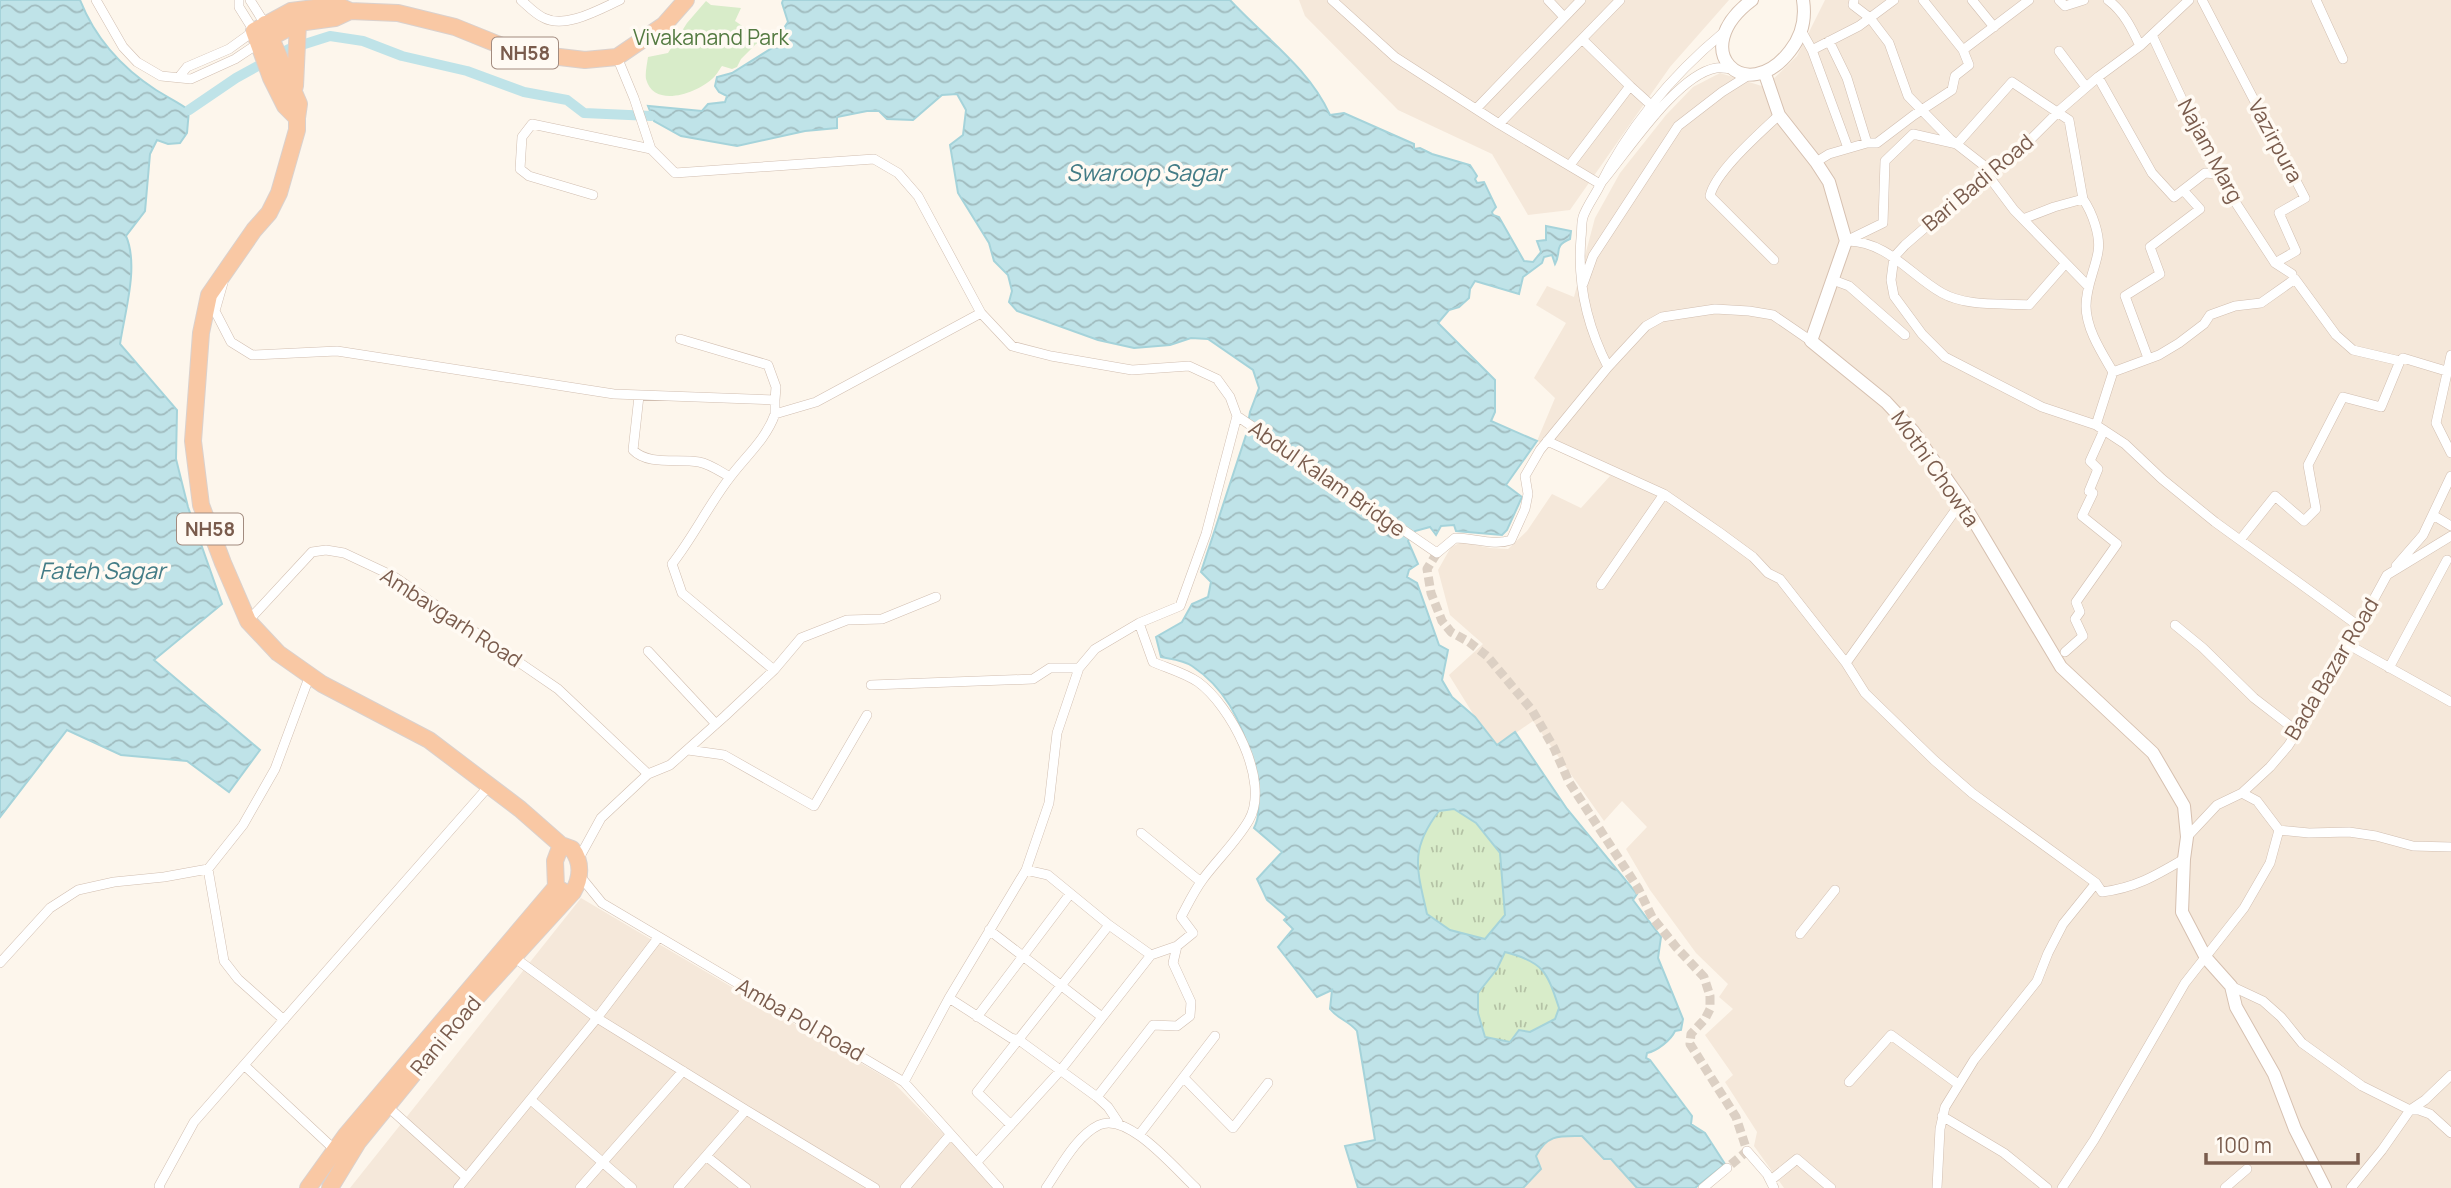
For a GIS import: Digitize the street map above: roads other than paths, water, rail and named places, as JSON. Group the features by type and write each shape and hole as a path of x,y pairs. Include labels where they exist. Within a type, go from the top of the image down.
{"highway":[{"name":"NH58","path":"264,38 291,11 337,5 350,11 398,13 455,27 517,52 585,60 617,57 664,25 686,0"},
{"name":"NH58","path":"264,38 335,18 350,11"},
{"path":"284,70 297,28"},
{"name":"NH58","path":"264,38 284,70 299,104 295,143 279,193 269,213 209,295 196,375 193,441 201,505 248,621 278,653 322,684 429,740 561,845 572,849 577,876"},
{"name":"NH58","path":"284,70 285,106 296,118"},
{"path":"308,1188 335,1150 556,887 555,861 561,845"},
{"path":"556,887 563,893 577,876"},
{"name":"Rani Road","path":"330,1188 358,1142 468,1007 515,958 577,876"}],"main road":[{"path":"1752,0 1737,12 1724,32 1721,47 1724,60 1732,69 1749,75 1765,74 1783,59 1801,32 1804,6 1812,0"},
{"path":"1765,74 1779,115 1829,183 1846,241 1811,341"},
{"name":"Mothi Chowta","path":"1811,341 1886,402 1913,431 1962,501 2061,667 2153,753 2184,806 2187,837 2182,912 2206,958 2231,986"},
{"path":"2231,986 2236,1007 2274,1073 2295,1129 2325,1188"}],"street":[{"path":"96,0 113,33 137,62 161,76 191,79 235,59 264,38"},
{"path":"239,0 239,7 264,38"},
{"path":"250,0 264,38"},
{"path":"521,0 542,18 555,22 599,10 620,0"},
{"path":"1332,0 1395,57 1499,124 1600,184"},
{"path":"1548,0 1564,18"},
{"path":"1476,109 1581,0"},
{"path":"1499,124 1620,0"},
{"path":"1854,0 1853,5 1870,18 1889,43 1908,96 1989,173 2023,219 2088,285"},
{"path":"1812,50 1870,18 1894,0"},
{"path":"1816,162 1829,154 1867,143 1877,143 1952,90 1955,76 1969,65 1963,50 1923,0"},
{"path":"1972,0 1994,27"},
{"path":"1963,50 2029,0"},
{"path":"2059,0 2065,6 2084,0"},
{"path":"2108,0 2117,7 2131,27 2140,46"},
{"name":"Bari Badi Road","path":"1894,257 1928,223 2019,151 2086,87 2140,46 2189,0"},
{"name":"Vazirpura","path":"2202,0 2305,198 2279,213 2296,251 2275,263"},
{"path":"2316,0 2343,59"},
{"path":"1608,367 1598,347 1581,289 1583,218 1610,162 1651,105 1690,60 1724,32"},
{"path":"1801,32 1812,50 1849,148"},
{"name":"Najam Marg","path":"2152,35 2217,174 2275,263"},
{"path":"1582,38 1651,105"},
{"path":"1829,41 1847,78 1867,143"},
{"path":"2059,51 2086,87"},
{"path":"617,57 634,98 650,149 675,173 874,159 898,173 918,196 981,313 1012,346 1051,356 1132,370 1189,366 1217,379 1230,397 1237,416 1206,534 1180,606 1139,623 1095,649 1079,668 1056,733 1049,803 1026,870 949,998 904,1082"},
{"path":"1600,184 1658,110 1693,78 1716,68 1732,69"},
{"path":"1581,289 1593,256 1678,126 1749,75"},
{"path":"2098,77 2152,173 2174,197 2205,173 2217,174"},
{"path":"1956,144 2011,82 2069,120 2083,199 2091,211 2099,249 2088,285 2086,308 2096,340 2113,372 2090,461 2098,469 2089,491 2094,492 2082,516 2118,544 2076,602 2080,611 2075,619 2083,636 2065,652"},
{"path":"1570,165 1630,86"},
{"path":"1774,260 1710,196 1715,183 1745,148 1779,115"},
{"path":"593,195 529,176 520,169 522,137 532,124 650,149"},
{"path":"1846,241 1883,223 1885,161 1913,134 1956,144"},
{"path":"2148,358 2125,296 2160,274 2150,247 2200,209 2183,190"},
{"path":"2023,219 2083,199"},
{"path":"1846,241 1860,242 1894,257 1944,294 1970,302 2029,305 2065,264"},
{"path":"1894,257 1891,280 1894,296 1922,334 1945,356 2042,407 2100,428 2125,444 2162,479 2240,540 2360,627"},
{"path":"2275,263 2293,276 2336,335 2353,351 2400,361"},
{"path":"226,271 215,311 231,342 252,355 337,351 639,396 775,400"},
{"path":"2113,372 2179,343 2204,324 2210,315 2235,306 2261,303 2293,276"},
{"path":"1833,280 1849,286 1905,334"},
{"path":"1811,341 1773,315 1749,310 1715,309 1662,317 1646,326 1547,441 1636,479 1664,494 1753,557 1768,573 1780,579 1846,663 1865,693 1972,793 2096,883 2102,892 2127,889 2184,859"},
{"path":"775,414 816,401 981,313"},
{"path":"680,339 768,365 776,387 775,414 769,430 730,477 672,564 682,593 774,670"},
{"path":"2451,355 2436,423 2451,453"},
{"path":"2240,540 2275,496 2304,521 2316,509 2308,465 2343,397 2381,407 2403,358 2446,371"},
{"path":"639,396 633,450 638,456 666,461 700,462 730,477"},
{"name":"Abdul Kalam Bridge","path":"1237,416 1437,553 1455,538 1477,538 1500,544 1511,540 1525,509 1528,494 1525,476 1547,441"},
{"path":"2387,575 2423,536 2451,476"},
{"path":"1601,584 1664,494"},
{"path":"1846,663 1962,501"},
{"path":"2433,515 2451,526"},
{"name":"Bada Bazar Road","path":"2187,837 2217,805 2242,793 2270,767 2298,732 2360,627 2387,575 2451,536"},
{"name":"Ambavgarh Road","path":"248,621 312,552 326,550 344,553 393,576 558,689 648,774"},
{"path":"2389,668 2447,560"},
{"path":"577,876 601,818 648,774 670,765 688,750 774,670 801,638 847,620 882,619 936,597"},
{"path":"977,1162 1060,1071 1151,955 1177,946 1193,933 1181,917 1200,882 1250,819 1256,795 1254,771 1227,714 1198,682 1153,662 1139,623"},
{"path":"2175,625 2203,648 2254,698 2298,732"},
{"path":"2349,645 2451,702"},
{"path":"648,651 716,724"},
{"path":"871,685 1033,679 1050,668 1079,668"},
{"path":"0,963 50,908 78,890 114,882 208,869 243,825 275,769 310,675"},
{"path":"688,750 724,755 814,806 867,715"},
{"path":"160,1188 159,1185 194,1122 489,786"},
{"path":"2242,793 2257,801 2279,830 2309,833 2349,832 2413,846 2451,847"},
{"path":"2062,1188 2101,1128 2185,983 2244,908 2270,863 2279,830"},
{"path":"1141,833 1200,882"},
{"path":"208,869 223,961 238,979 284,1020"},
{"path":"1026,870 1048,875 1151,955"},
{"name":"Amba Pol Road","path":"577,876 602,903 904,1082 999,1188"},
{"path":"1937,1188 1942,1116 1958,1084 2037,981 2063,924 2096,883"},
{"path":"1800,934 1835,890"},
{"path":"977,1017 1070,894"},
{"path":"1011,1125 977,1092 1109,925"},
{"path":"989,930 1102,1017"},
{"path":"458,1188 597,1018 658,938"},
{"path":"1097,1097 1153,1025 1177,1026 1190,1016 1191,1002 1173,963 1177,946"},
{"path":"515,958 597,1018 875,1188"},
{"path":"2231,986 2263,1001 2281,1017 2302,1043 2335,1068 2362,1086 2410,1110 2430,1114 2451,1133"},
{"path":"949,998 1011,1038 1019,1040 1097,1097 1118,1122 1139,1135 1196,1188"},
{"path":"1849,1082 1891,1035 1958,1084"},
{"path":"1139,1135 1215,1036"},
{"path":"244,1066 335,1150"},
{"path":"580,1188 683,1071"},
{"path":"2351,1188 2410,1110 2425,1100 2451,1075"},
{"path":"1184,1078 1233,1128 1268,1083"},
{"path":"531,1100 632,1188"},
{"path":"387,1107 466,1177"},
{"path":"678,1188 746,1110"},
{"path":"1942,1116 2004,1153 2047,1188"},
{"path":"1046,1188 1080,1141 1100,1125 1118,1122"},
{"path":"905,1188 950,1135"},
{"path":"1747,1151 1772,1184 1797,1159 1831,1188"},
{"path":"706,1156 746,1188"},
{"path":"1703,1188 1727,1168"},
{"path":"2225,1188 2247,1169"}],"water":[{"name":"Fateh Sagar","path":"0,0 80,0 93,27 121,62 156,90 189,110 187,133 180,143 168,144 157,140 150,154 145,211 126,236 130,248 131,275 120,344 177,410 176,459 188,507 222,604 154,660 260,750 229,792 187,761 121,755 67,730 0,817"},
{"name":"Swaroop Sagar","path":"783,0 1230,0 1298,68 1321,98 1330,115 1344,113 1414,144 1414,149 1420,148 1470,165 1477,176 1477,183 1484,182 1496,207 1493,215 1499,217 1524,261 1533,262 1541,252 1537,241 1546,240 1546,226 1571,231 1570,239 1560,247 1555,264 1552,255 1544,257 1542,263 1523,277 1519,294 1475,281 1469,298 1459,307 1449,310 1438,323 1495,380 1495,412 1491,421 1537,441 1506,485 1522,497 1507,530 1502,535 1456,531 1454,525 1441,526 1436,535 1430,527 1415,531 1408,541 1418,564 1409,570 1407,577 1417,583 1439,645 1448,650 1442,680 1452,697 1475,717 1497,745 1515,732 1567,809 1637,894 1633,900 1661,937 1658,958 1683,1019 1681,1030 1675,1031 1663,1045 1647,1053 1646,1058 1692,1116 1691,1124 1705,1133 1725,1164 1695,1188 1637,1188 1611,1159 1604,1159 1582,1136 1574,1136 1555,1138 1540,1149 1536,1156 1541,1169 1523,1188 1358,1188 1345,1146 1375,1140 1357,1031 1330,1009 1332,990 1317,997 1278,947 1293,929 1284,920 1287,917 1267,900 1257,879 1282,852 1254,828 1258,813 1256,787 1249,752 1237,719 1229,704 1206,677 1185,662 1161,657 1156,637 1182,622 1192,604 1208,597 1211,582 1201,572 1259,388 1253,370 1208,339 1191,338 1170,345 1134,348 1098,340 1017,311 1009,302 1012,291 1008,275 994,261 989,243 958,193 950,145 963,135 966,110 957,94 942,95 913,120 887,119 879,111 867,111 837,117 837,128 805,131 737,146 681,136 654,121 648,106 702,111 708,104 725,102 727,96 715,86 717,77 732,73 780,43 782,31 788,22","holes":["1454,809 1476,823 1500,853 1505,915 1485,939 1450,930 1427,914 1418,872 1419,849 1429,825 1439,811","1505,952 1528,960 1542,970 1559,1008 1555,1019 1530,1032 1519,1030 1510,1042 1485,1037 1478,1013 1478,993 1497,969"]}],"waterway":[{"path":"189,110 236,78 289,49 330,36 363,41 402,56 467,71 524,92 567,100 584,113 651,116"}],"tunnel":[{"path":"1437,553 1427,569 1431,593 1442,621 1451,632 1487,656 1532,710 1554,748 1569,782 1638,888 1652,917 1704,977 1710,996 1710,1009 1691,1034 1690,1044 1736,1117 1747,1151 1727,1168"}],"park label":[{"name":"Vivakanand Park","path":"711,38"}]}
